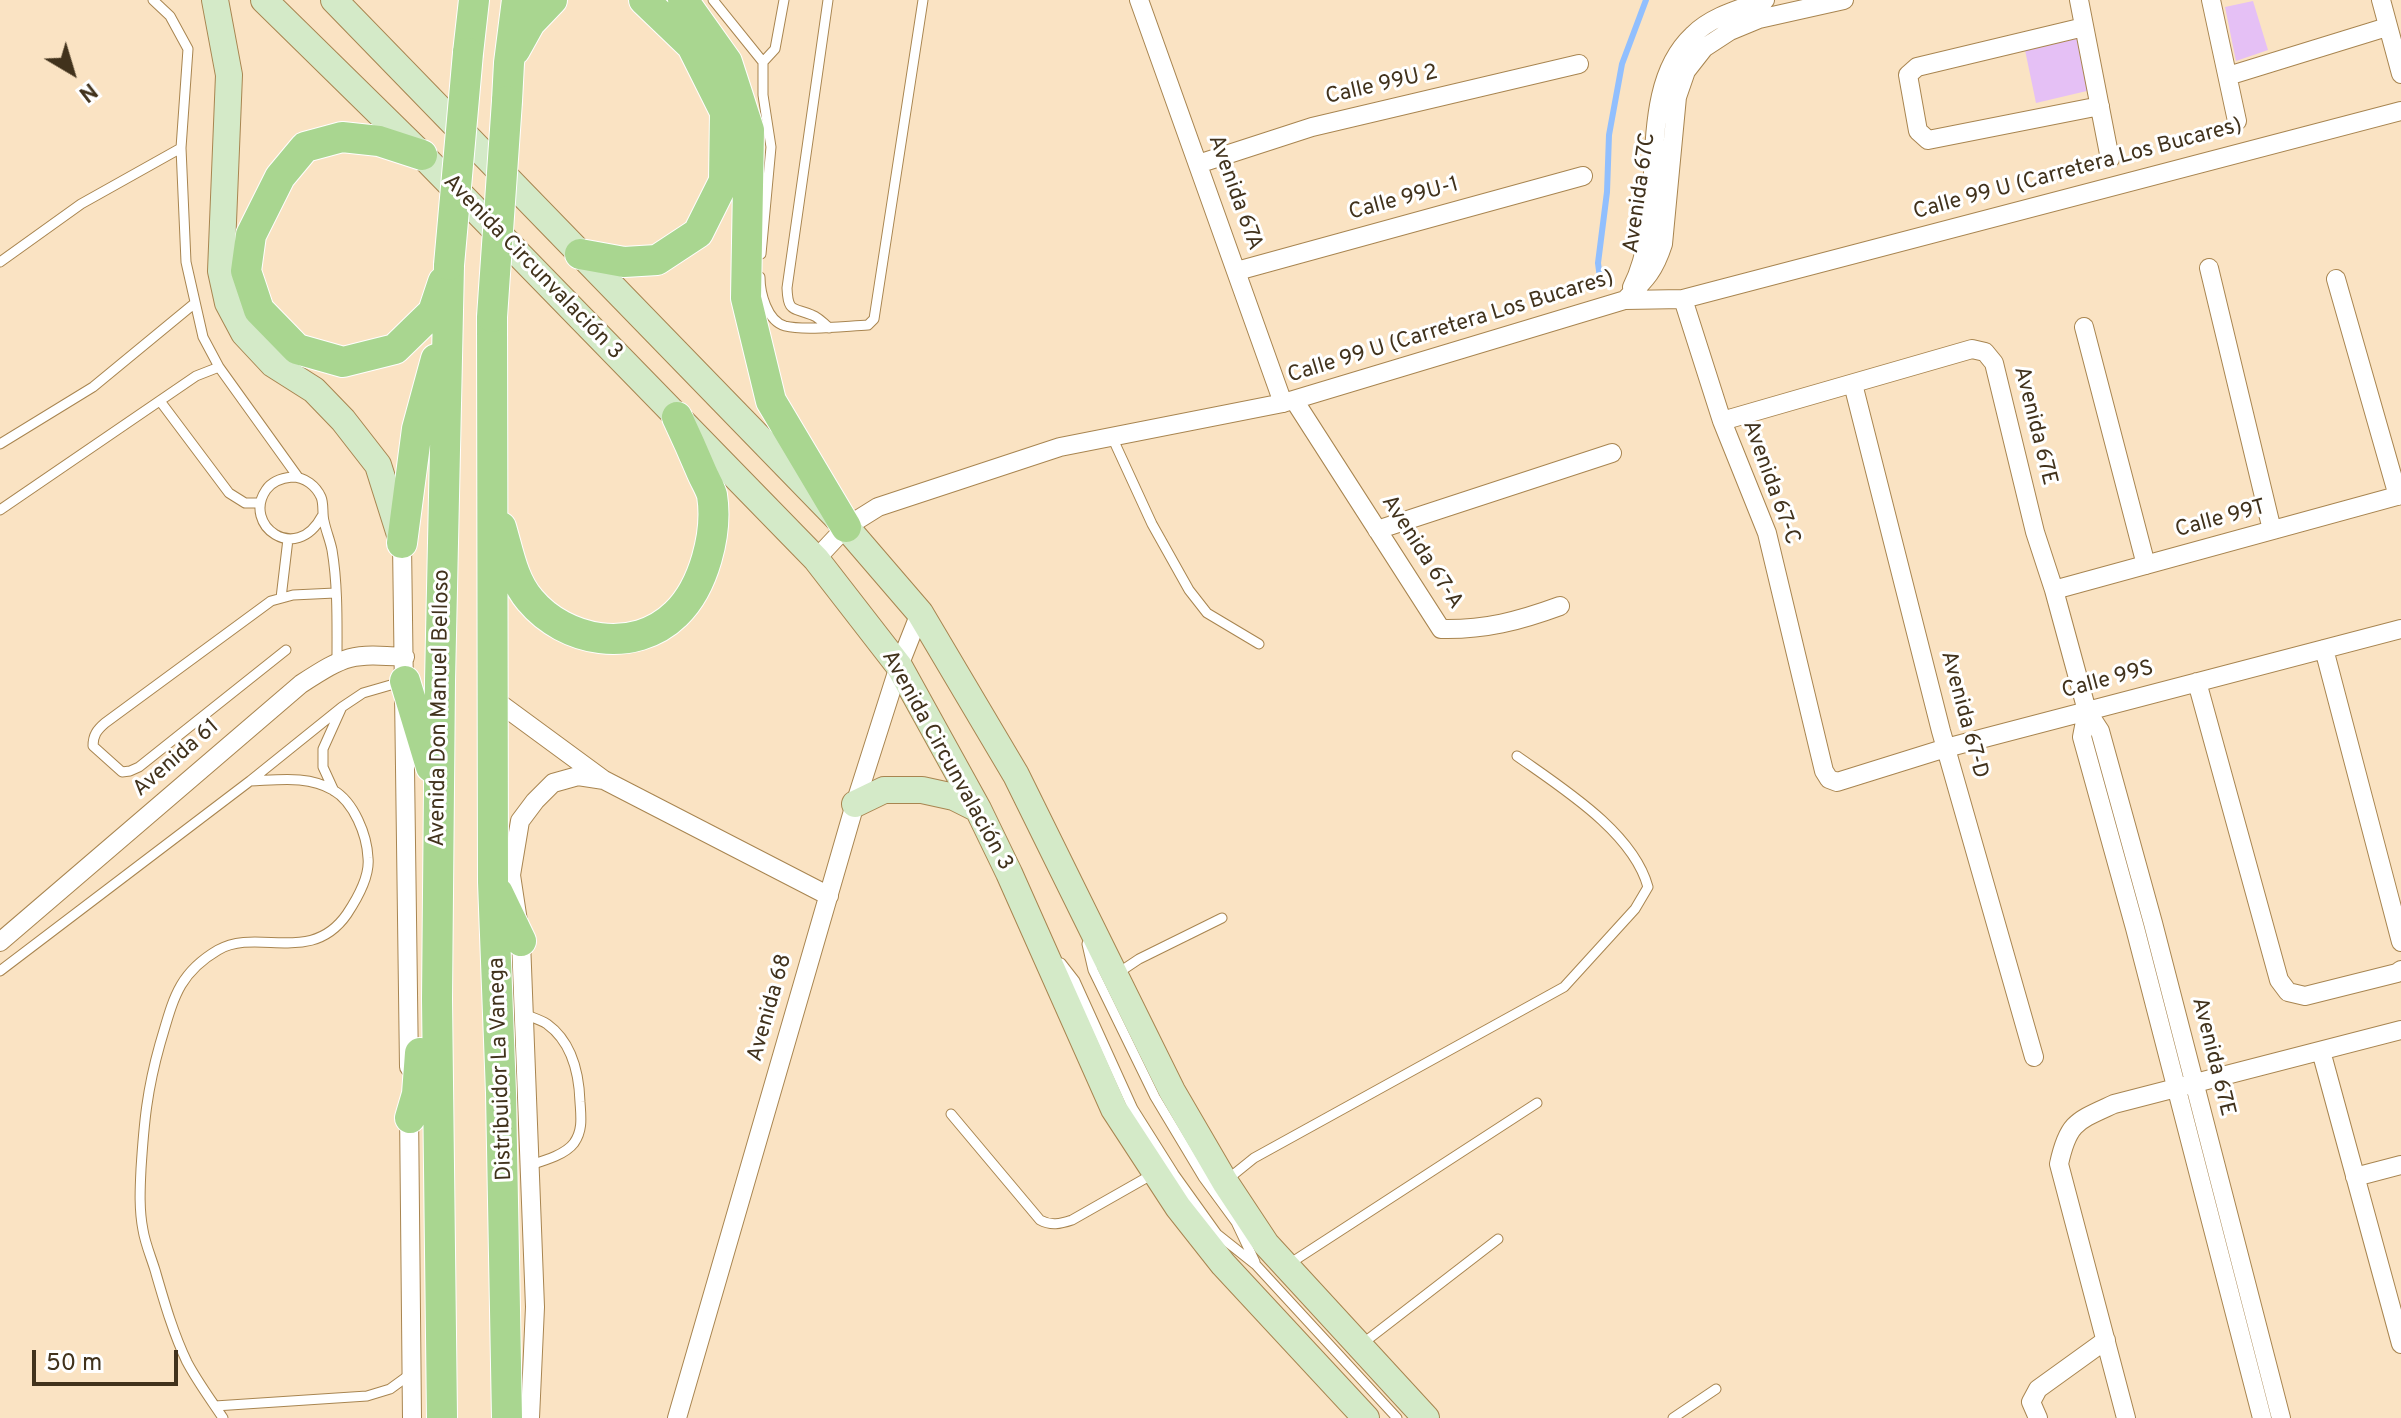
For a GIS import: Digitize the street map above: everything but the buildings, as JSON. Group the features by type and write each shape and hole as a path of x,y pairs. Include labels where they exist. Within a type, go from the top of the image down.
{"main road":[{"path":"215,0 229,75 221,271 228,303 244,333 273,364 314,390 343,420 378,465 402,543"},
{"name":"Avenida Circunvalación 3","path":"264,0 422,155 816,559 899,666 978,809 1114,1109 1178,1207 1223,1264 1366,1418"},
{"name":"Avenida Circunvalación 3","path":"334,0 846,527 920,613 1016,775 1172,1091 1225,1182 1266,1244 1426,1418"},
{"name":"Avenida Don Manuel Belloso","path":"442,1418 437,999 449,265 474,0"},
{"path":"507,1418 501,1093 505,906 491,697 492,317 509,63 517,0"},
{"path":"509,63 530,23 552,0"},
{"path":"580,254 624,262 657,260 698,233 724,181 725,112 692,46 644,0"},
{"path":"683,0 727,62 749,130 746,298 771,401 846,527"},
{"path":"422,155 379,141 342,137 305,147 280,177 251,235 246,271 259,310 297,349 343,362 395,349 433,312 449,265"},
{"path":"402,543 417,429 448,311"},
{"path":"492,495 516,576 528,599 557,625 586,637 618,639 649,633 676,614 700,580 712,540 712,494 677,417"},
{"path":"405,669 439,796"},
{"path":"855,804 884,790 922,790 954,797 978,809"},
{"path":"410,1118 417,1094 422,1028 437,999"}],"street":[{"name":"Avenida 67A","path":"1139,0 1288,402"},
{"path":"1699,41 1723,15 1765,0"},
{"path":"1699,41 1759,19 1844,0"},
{"path":"2079,0 2110,159"},
{"path":"2211,0 2237,121"},
{"path":"2381,0 2401,74"},
{"path":"2084,27 1917,67 1908,75 1918,131 1928,140 2100,106"},
{"path":"2228,76 2387,27"},
{"name":"Avenida 67C","path":"1625,300 1656,265 1663,244 1677,97 1699,41"},
{"name":"Calle 99U 2","path":"1198,164 1312,127 1579,64"},
{"name":"Calle 99 U (Carretera Los Bucares)","path":"816,559 846,527 878,507 1060,447 1288,402 1625,300 1683,299 2401,111"},
{"name":"Calle 99U-1","path":"1237,271 1583,176"},
{"path":"2209,268 2272,530"},
{"path":"2336,279 2400,496"},
{"name":"Avenida 67-C","path":"1683,299 1722,421 1767,533 1824,771 1829,779"},
{"path":"2084,327 2146,565"},
{"name":"Avenida 67E","path":"1853,384 1972,349 1985,352 1994,363 2035,532 2087,711 2100,731 2153,923 2185,1087 2262,1418"},
{"path":"1722,421 1853,384"},
{"name":"Avenida 67-D","path":"1853,384 1946,748 2034,1057"},
{"name":"Avenida 67-A","path":"1288,402 1441,629 1503,625 1560,606"},
{"path":"1377,530 1612,453"},
{"name":"Calle 99T","path":"2054,590 2400,496"},
{"name":"Avenida Don Manuel Belloso","path":"402,543 412,1418"},
{"name":"Avenida 68","path":"677,1418 855,804 899,666 920,613"},
{"name":"Calle 99S","path":"1829,779 1837,782 1946,748 2401,629"},
{"path":"2324,649 2401,942"},
{"name":"Avenida 61","path":"0,942 301,684 337,660 364,654 405,669"},
{"path":"2197,682 2279,980 2288,992 2305,996 2401,970"},
{"name":"Distribuidor La Vanega","path":"491,697 604,780 829,896"},
{"name":"Distribuidor La Vanega","path":"530,1418 535,1307 524,1014 505,906 520,821 535,801 553,783 566,779 578,776 604,780"},
{"path":"2126,1418 2059,1164 2064,1139 2079,1120 2114,1104 2401,1030"},
{"path":"2321,1051 2401,1344"},
{"name":"Avenida 67E","path":"2185,1087 2281,1418"},
{"path":"2355,1177 2401,1165"},
{"path":"2038,1418 2031,1402 2038,1389 2106,1340"}],"lane":[{"path":"153,0 170,16 188,49 181,148 183,220 186,262 203,337 219,367 298,477 313,485 322,499 322,516 332,550 337,660"},
{"path":"713,0 763,62 763,95 771,147 760,260"},
{"path":"763,62 775,49 784,0"},
{"path":"828,0 787,288 789,306 793,310 814,315 829,328"},
{"path":"760,271 765,303 770,314 783,326 829,328 868,325 874,319 923,0"},
{"path":"0,262 81,204 181,148"},
{"path":"0,444 93,387 195,303"},
{"path":"0,510 196,376 219,367"},
{"path":"160,401 229,493 245,503 260,503"},
{"path":"1112,437 1152,524 1189,590 1207,613 1259,644"},
{"path":"298,477 281,478 267,488 260,503 262,520 272,533 288,539 303,538 315,529 322,516"},
{"path":"281,598 288,539"},
{"path":"286,650 139,767 122,772 93,746 96,732 105,723 271,601 293,595 335,593"},
{"path":"0,971 342,707 405,669"},
{"path":"223,1418 187,1362 142,1229 140,1190 144,1115 150,1078 173,1001 184,977 201,961 222,947 246,943 302,944 327,932 345,917 364,880 369,859 359,818 334,791 323,767 323,749 342,707"},
{"path":"1225,1182 1254,1158 1564,987 1635,909 1648,887 1644,872 1613,829 1517,756"},
{"path":"250,781 300,779 334,791"},
{"path":"1075,893 1093,970 1155,1097 1203,1177 1236,1222 1256,1265"},
{"path":"1115,975 1139,959 1222,918"},
{"path":"1032,923 1075,981 1133,1109 1217,1234 1256,1265 1397,1418"},
{"path":"524,1014 547,1024 565,1043 575,1061 581,1130 572,1146 548,1160 530,1165"},
{"path":"1286,1265 1537,1103"},
{"path":"951,1114 1040,1220 1047,1224 1072,1220 1155,1173"},
{"path":"1359,1346 1498,1239"},
{"path":"215,1406 367,1396 390,1389 412,1373"},
{"path":"1673,1418 1716,1389"}],"shaded area":[{"path":"2253,1 2268,50 2236,61 2225,7"},
{"path":"2080,37 2091,90 2036,103 2025,50"}],"waterway":[{"path":"1600,278 1598,263 1607,192 1609,135 1622,64 1646,0"}]}
